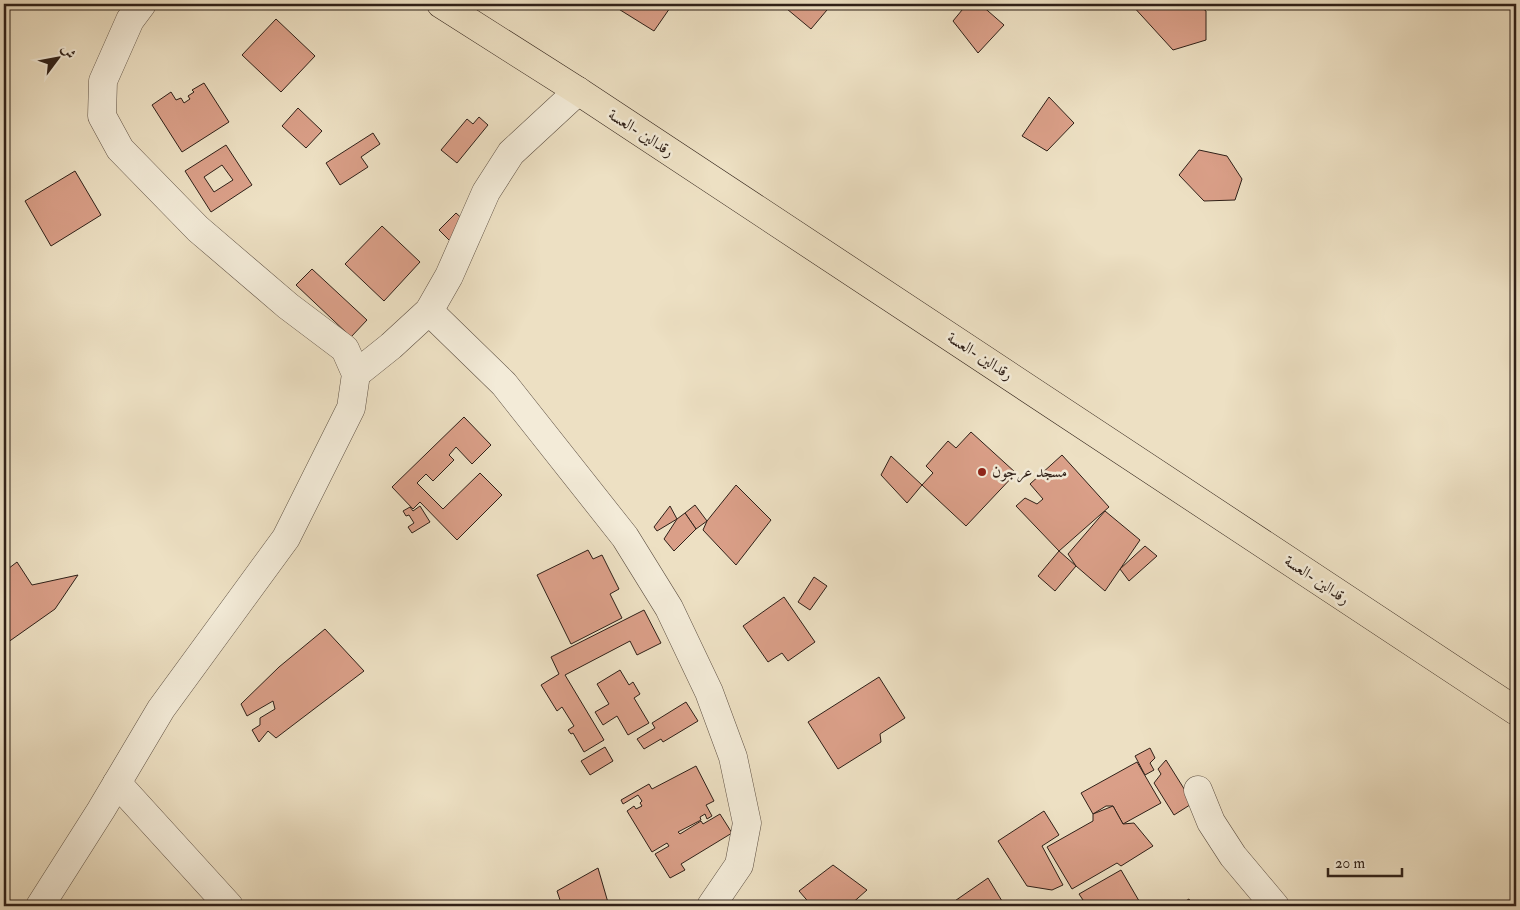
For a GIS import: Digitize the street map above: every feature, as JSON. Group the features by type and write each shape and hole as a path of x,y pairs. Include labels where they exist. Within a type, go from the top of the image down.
{"main road":[{"name":"رقدالين -العسة","path":"441,4 578,91 1516,711"}],"street":[{"path":"40,906 161,709 286,538 351,408 356,374 345,349 288,306 198,229 120,149 102,116 103,81 130,20 142,4"},
{"path":"356,374 391,346 429,311 449,276 486,192 511,153 578,91"},
{"path":"429,311 504,384 625,537 673,616 709,692 734,757 748,823 739,865 711,906"},
{"path":"117,783 229,906"},
{"path":"1198,790 1211,822 1233,856 1275,906"}],"building":[{"path":"620,4 672,5 654,31 617,8"},
{"path":"781,4 832,4 811,29"},
{"path":"967,4 980,4 1004,25 978,53 953,21"},
{"path":"1131,4 1197,4 1206,11 1206,40 1173,50"},
{"path":"276,19 315,56 281,92 242,55"},
{"path":"204,83 229,122 182,152 152,105 171,92 176,100 181,98 184,103 190,99 188,96 194,92 192,90"},
{"path":"1049,97 1074,123 1047,151 1022,136"},
{"path":"298,108 322,131 306,148 282,126"},
{"path":"479,117 488,125 457,163 441,150 467,119 473,124"},
{"path":"373,133 380,144 361,157 368,167 340,185 326,163"},
{"path":"226,145 252,185 211,212 185,171","holes":["222,165 233,180 214,192 204,177"]},
{"path":"1199,150 1227,156 1242,179 1235,200 1204,201 1179,175"},
{"path":"75,171 101,215 51,246 25,201"},
{"path":"456,213 467,223 450,241 439,230"},
{"path":"382,226 420,262 384,301 345,264"},
{"path":"312,269 367,320 351,337 296,285"},
{"path":"464,417 491,445 472,464 456,447 449,455 454,460 433,481 426,474 417,483 443,509 480,473 502,495 457,540 420,502 413,509 392,487"},
{"path":"971,432 1016,473 966,526 922,485 933,473 926,466 948,441 956,448"},
{"path":"1062,455 1109,507 1059,551 1016,506 1025,498 1037,504 1043,499 1030,484"},
{"path":"891,456 922,485 907,503 881,475"},
{"path":"736,485 771,520 736,565 703,530 707,521"},
{"path":"695,505 707,521 696,529 685,513"},
{"path":"420,506 430,522 412,533 408,527 414,523 409,515 406,516 403,511 410,507 413,511"},
{"path":"670,506 677,519 657,531 654,527"},
{"path":"1105,511 1140,540 1105,591 1076,566 1068,554"},
{"path":"685,513 696,529 674,551 664,539 677,519"},
{"path":"1145,546 1157,556 1129,581 1120,569"},
{"path":"588,550 593,559 602,555 619,589 610,594 622,618 571,644 537,575"},
{"path":"1059,551 1076,566 1055,591 1038,576"},
{"path":"17,562 32,585 78,575 55,609 4,645 4,572"},
{"path":"814,577 827,586 810,610 798,602"},
{"path":"784,597 815,642 788,661 782,653 768,662 743,626"},
{"path":"644,610 661,643 637,655 630,641 565,675 604,740 584,752 573,733 571,734 568,730 574,726 562,707 557,711 541,685 559,674 551,657"},
{"path":"325,629 364,671 276,738 268,731 259,742 252,730 260,725 260,718 275,709 273,701 247,716 241,704 279,667"},
{"path":"620,670 629,685 633,682 640,694 634,698 649,723 628,735 617,716 603,725 595,712 609,704 597,684"},
{"path":"879,677 905,718 880,734 881,742 838,769 808,722"},
{"path":"686,702 698,721 663,742 661,739 644,749 637,739 655,728 652,723"},
{"path":"605,747 613,761 590,775 581,761"},
{"path":"1150,748 1155,758 1150,763 1154,770 1145,775 1135,756"},
{"path":"1166,760 1193,803 1174,815 1154,783 1161,774 1158,769"},
{"path":"1137,762 1161,803 1123,824 1113,806 1106,806 1093,814 1081,793"},
{"path":"696,766 714,801 706,805 712,816 707,819 705,814 700,817 701,820 678,832 680,834 701,821 703,824 720,814 732,833 681,864 685,870 670,878 655,854 669,846 667,843 652,852 627,811 634,806 636,809 642,806 640,803 642,801 638,795 623,804 621,800 649,784 652,789"},
{"path":"1113,806 1123,824 1134,823 1153,846 1121,866 1117,863 1072,889 1047,847 1093,821 1093,814"},
{"path":"1044,811 1059,835 1042,846 1063,885 1052,890 1027,886 998,841"},
{"path":"833,865 867,890 849,906 812,906 799,891"},
{"path":"598,868 609,906 562,906 557,891"},
{"path":"1121,870 1142,906 1087,906 1079,894"},
{"path":"988,878 1005,906 949,905"},
{"path":"1189,899 1193,906 1177,906"}],"place":[{"name":"مسجد عرجون","path":"982,472"}]}
